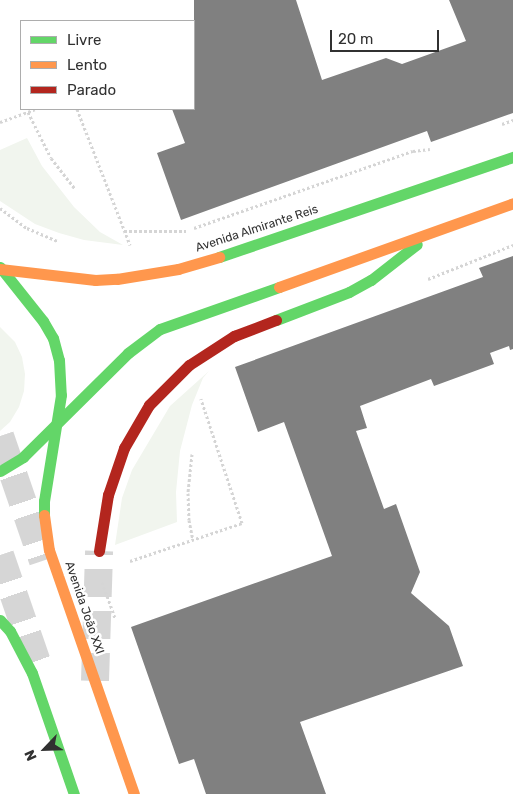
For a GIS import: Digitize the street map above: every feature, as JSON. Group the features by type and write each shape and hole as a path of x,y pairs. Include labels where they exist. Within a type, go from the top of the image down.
{"main road":[{"name":"Avenida Almirante Reis","path":"1,268 95,280 118,279 178,269 235,253 513,157"},
{"path":"0,471 23,458 128,353 160,329 513,203"},
{"path":"99,551 108,495 124,448 149,406 172,380 188,365 234,336 349,292 371,280 395,264 431,232"},
{"name":"Avenida João XXI","path":"1,268 43,320 53,338 62,378 44,501 49,550 134,794"},
{"path":"0,620 10,631 32,673 74,794"}],"path":[{"path":"0,122 33,110"},
{"path":"77,110 130,245"},
{"path":"28,112 51,158 75,189"},
{"path":"496,126 513,120"},
{"path":"124,231 186,231 413,151 434,149"},
{"path":"421,282 513,245"},
{"path":"129,562 242,523 200,400 203,394"},
{"path":"192,454 188,520 193,540"}],"shaded area":[{"path":"27,138 42,166 74,207 100,232 123,245 84,240 59,233 35,224 0,201 0,150"},
{"path":"0,327 15,342 22,357 25,374 24,391 19,407 10,422 0,431"},
{"path":"209,371 203,378 192,405 180,451 176,492 177,522 115,545 122,498 132,470 170,406"}],"building":[{"path":"194,0 296,0 322,80 386,58 402,64 466,41 449,0 513,0 513,113 431,142 427,131 181,220 157,153 185,143 172,110 195,110"},
{"path":"513,256 513,349 510,350 509,346 490,353 494,364 434,386 431,379 360,406 367,428 356,431 384,509 396,504 420,572 411,593 449,626 463,666 300,722 326,794 206,794 194,759 179,764 131,627 332,556 284,422 258,432 235,367 483,277 479,268"}],"tunnel":[{"path":"0,436 43,561"},
{"path":"95,681 99,551"},
{"path":"0,555 40,671"}],"traffic: fast":[{"path":"219,257 513,157"},
{"path":"276,320 349,292 371,280 417,244"},
{"path":"0,267 43,321 53,338 59,360 61,395 44,501 44,515"},
{"path":"0,471 23,457 128,353 160,329 279,287"},
{"path":"0,620 10,631 32,673 74,794"}],"traffic: slow":[{"path":"279,287 513,203"},
{"path":"0,269 95,280 117,279 178,269 219,257"},
{"path":"44,515 49,550 134,794"}],"traffic: jam":[{"path":"99,551 108,495 124,448 149,405 189,365 234,336 276,320"}]}
